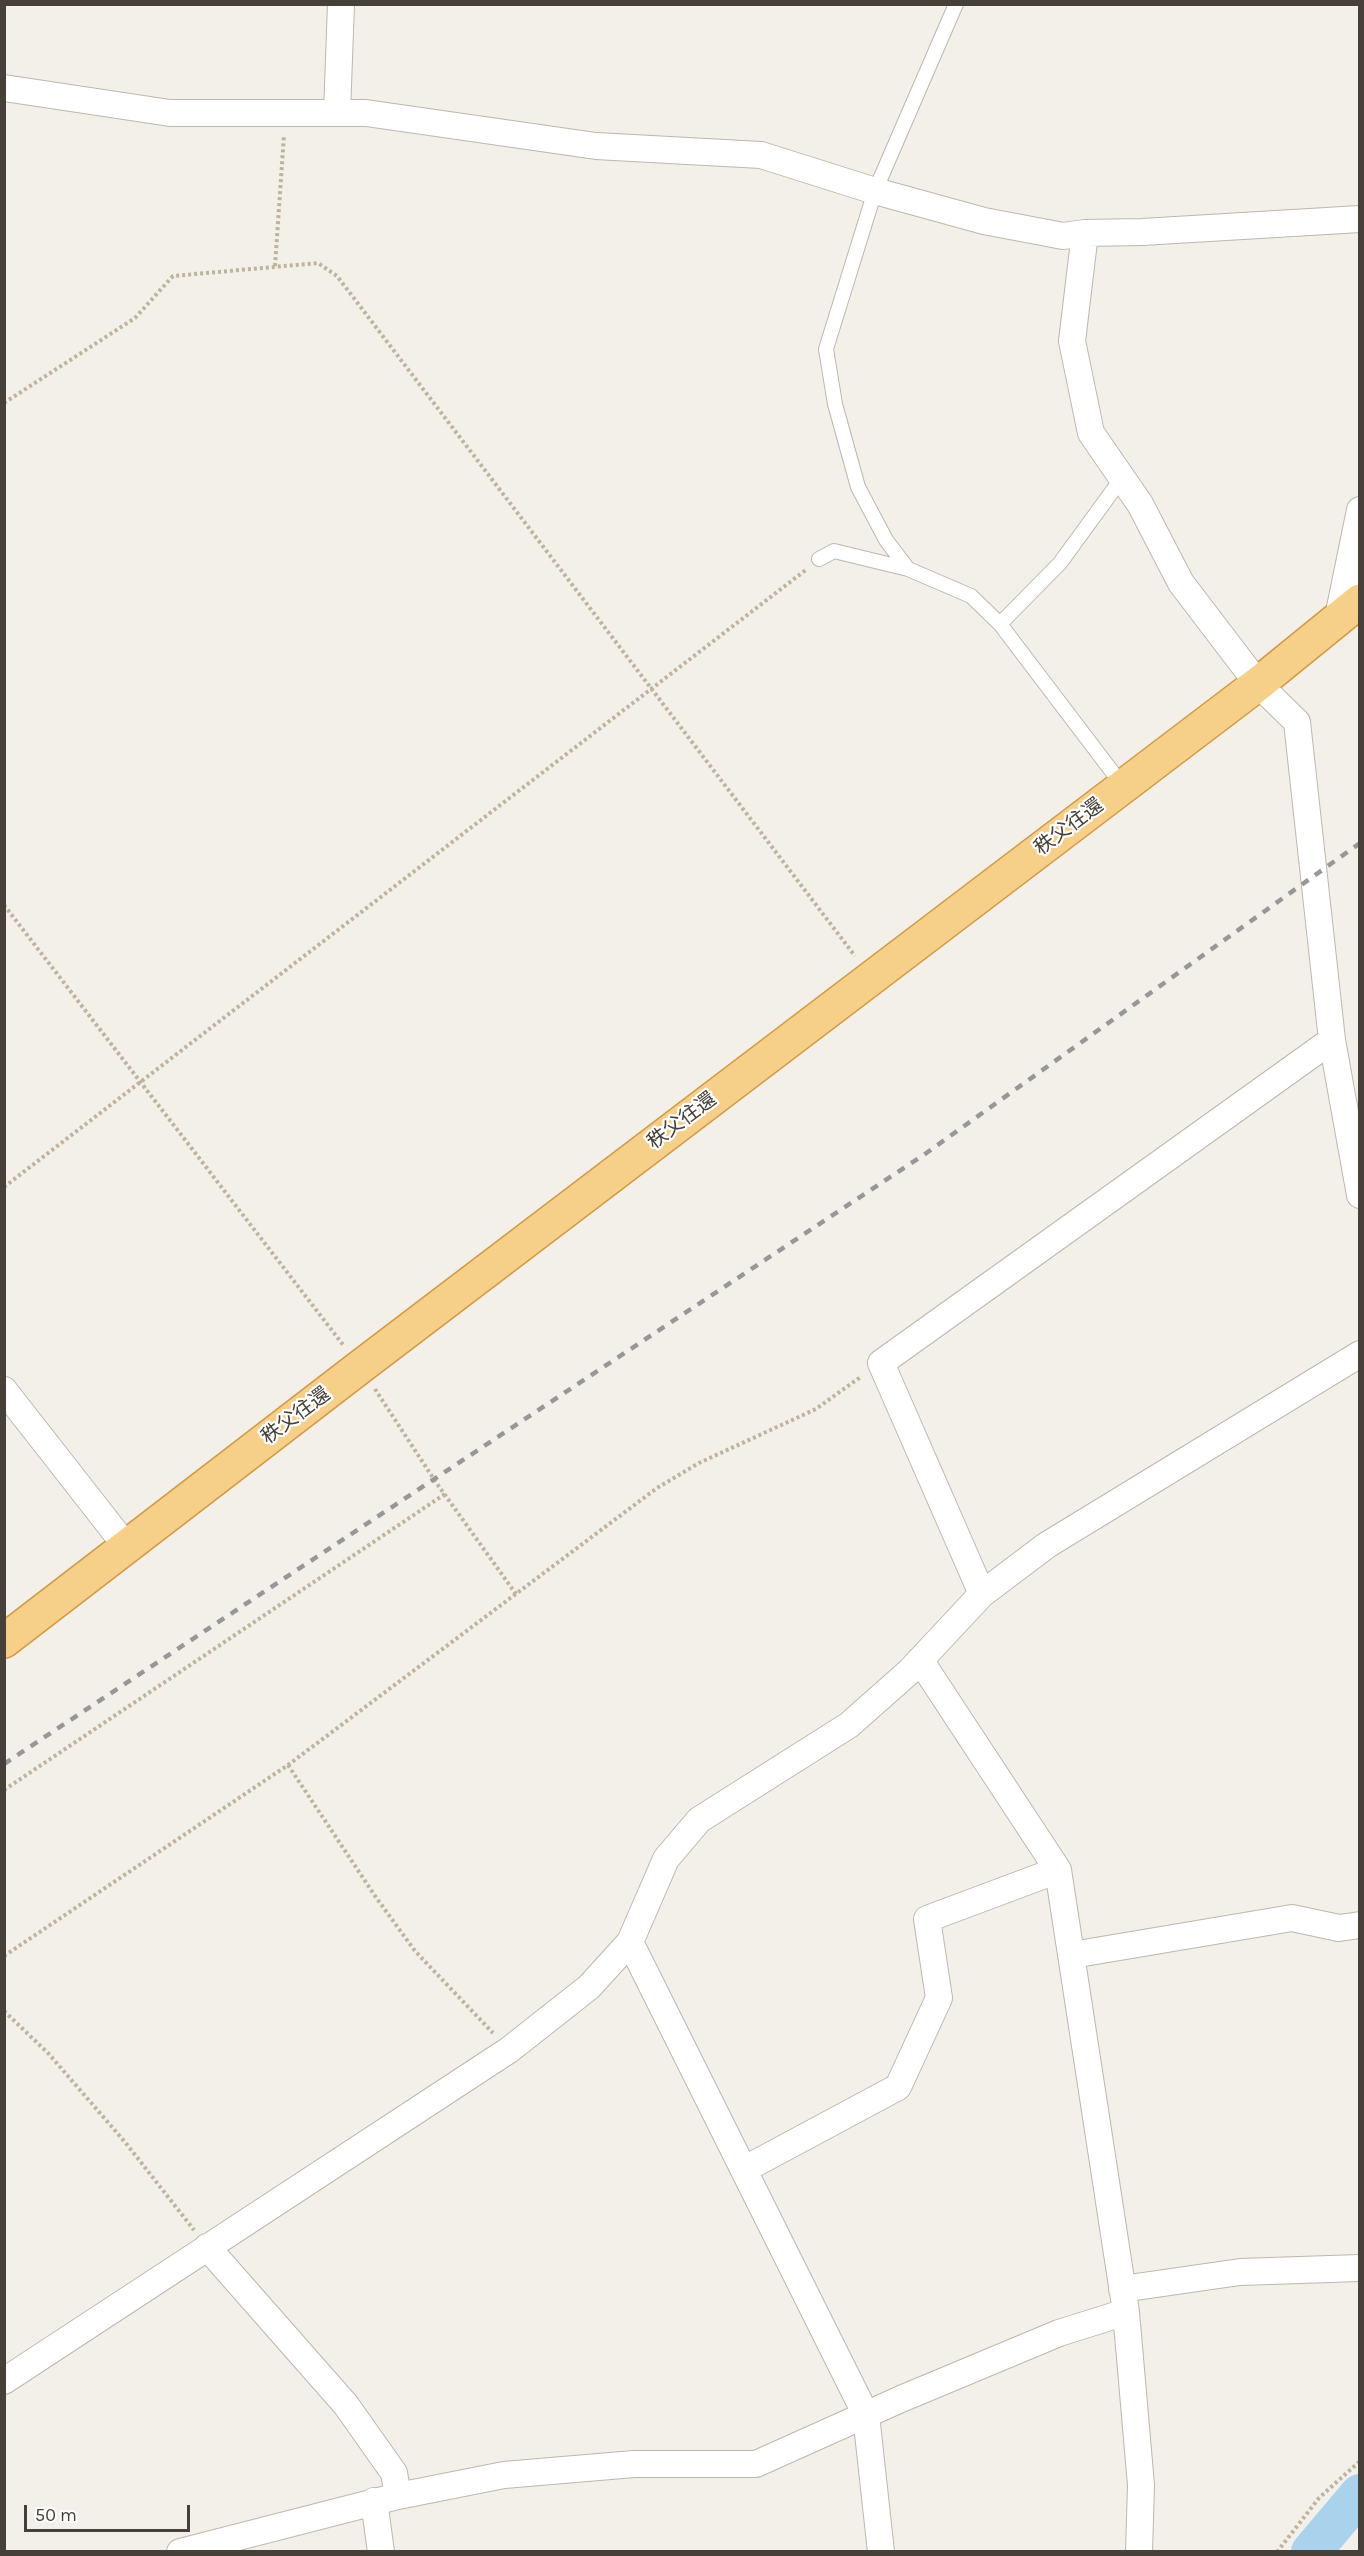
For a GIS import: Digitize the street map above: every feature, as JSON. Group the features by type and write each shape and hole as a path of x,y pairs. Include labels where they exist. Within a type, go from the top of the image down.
{"highway":[{"name":"秩父往還","path":"4,1641 360,1367 1258,684 1349,609"}],"street":[{"path":"337,113 341,4"},
{"path":"4,88 170,113 366,112 596,146 761,155 875,192 984,220 1063,236 1359,219"},
{"path":"1084,233 1072,341 1091,433 1140,504 1181,583 1258,684 1297,722 1332,1040 1359,1195"},
{"path":"1349,609 1359,510"},
{"path":"982,1594 881,1363 1332,1040"},
{"path":"4,2381 509,2050 589,1987 630,1942 666,1859 699,1820 849,1725 882,1698 982,1594 1047,1545 1359,1354"},
{"path":"4,1390 126,1546"},
{"path":"920,1660 1058,1870 1124,2300 1141,2485 1139,2552"},
{"path":"745,2169 898,2087 939,1998 927,1919 1058,1870"},
{"path":"1072,1955 1292,1918 1339,1928 1359,1925"},
{"path":"630,1942 866,2415 881,2552"},
{"path":"207,2247 346,2405 394,2473 398,2496"},
{"path":"180,2552 374,2501 515,2474 634,2464 756,2464 1059,2333 1124,2300 1240,2272 1359,2268"},
{"path":"374,2501 381,2552"}],"lane":[{"path":"908,569 886,540 858,487 835,404 826,349 875,192 956,4"},
{"path":"1000,624 1060,563 1122,478"},
{"path":"819,559 834,551 908,569 972,596 1000,624 1123,786"}],"path":[{"path":"274,266 286,114"},
{"path":"4,403 135,318 173,276 318,263 337,276 871,978"},
{"path":"4,1187 819,559"},
{"path":"4,905 360,1367 445,1494 516,1594"},
{"path":"4,1956 288,1765 657,1488 699,1463 816,1410 881,1363"},
{"path":"4,1791 445,1494"},
{"path":"288,1765 415,1951 509,2050"},
{"path":"4,2012 48,2053 117,2133 207,2247"},
{"path":"1277,2552 1318,2498 1359,2462"}],"waterway":[{"path":"1311,2552 1360,2494"}],"railway":[{"path":"4,1764 925,1154 1360,843"}]}
